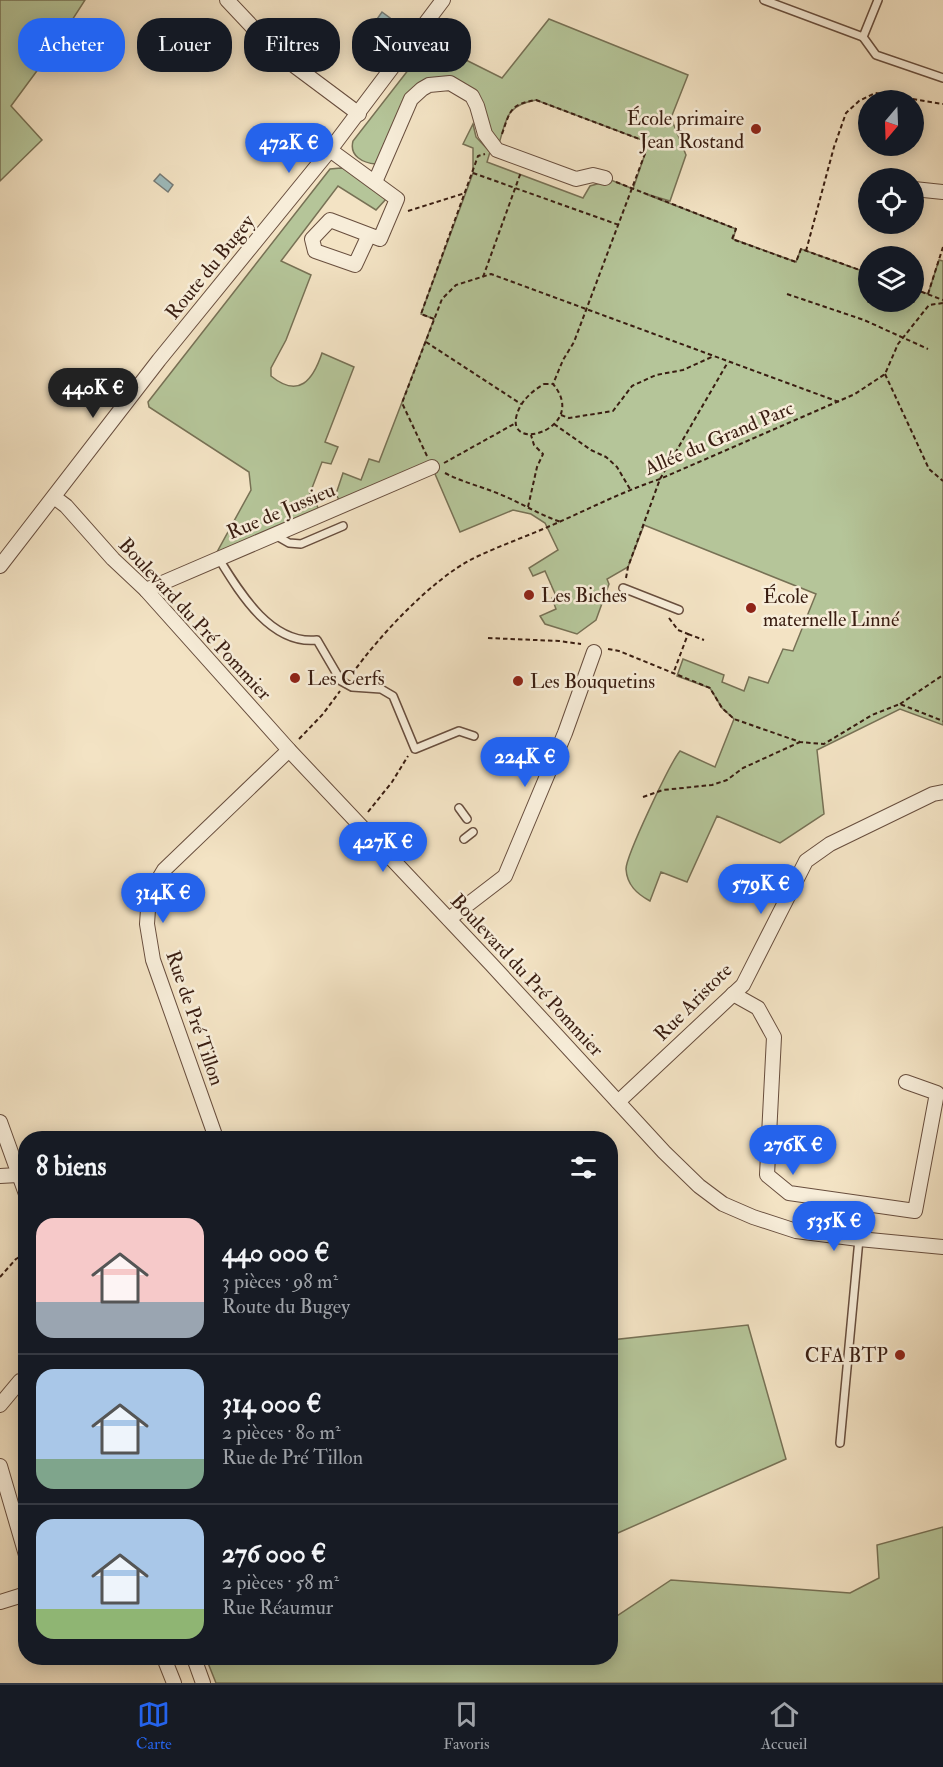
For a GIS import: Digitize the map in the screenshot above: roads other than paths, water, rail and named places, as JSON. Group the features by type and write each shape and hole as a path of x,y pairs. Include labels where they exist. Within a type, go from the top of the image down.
{"street":[{"path":"227,0 276,52 358,114"},
{"name":"Route du Bugey","path":"2,565 159,360 330,150 443,0"},
{"path":"375,182 411,99 429,85 450,83 462,88 472,96 485,134 497,150 576,178 594,175 605,178"},
{"path":"330,150 398,199 380,239 369,235"},
{"path":"924,190 943,192"},
{"name":"Rue de Jussieu","path":"146,591 432,467"},
{"name":"Boulevard du Pré Pommier","path":"54,498 66,506 113,559 146,591 289,750 671,1159 699,1186 723,1204 796,1231 943,1246"},
{"path":"449,919 505,876 565,733 591,649"},
{"name":"Rue de Pré Tillon","path":"214,1131 153,960 147,924 149,895 164,870 289,750"},
{"name":"Rue Aristote","path":"618,1102 742,985 806,861 830,844 933,794 943,792"},
{"path":"733,994 758,1008 774,1037 767,1175 789,1193 915,1211 937,1093 906,1082"},
{"path":"0,1122 18,1175 0,1176"},
{"path":"0,1405 18,1383"},
{"path":"0,1468 18,1529"},
{"path":"0,1602 18,1596"},
{"path":"167,1665 174,1683"},
{"path":"197,1665 203,1683"}],"lane":[{"path":"764,0 863,37 876,55 943,78"},
{"path":"863,37 878,0"},
{"path":"275,535 289,543 301,544 343,526"},
{"path":"219,559 247,603 280,632 305,641 317,640 341,681 352,687 381,689 393,696 415,749 459,731 474,736"},
{"path":"625,584 679,610"},
{"path":"459,808 467,819"},
{"path":"464,839 473,832"},
{"path":"840,1443 859,1239"}],"water":[{"path":"382,12 390,18 378,18"},
{"path":"160,174 173,185 168,192 154,181"}],"place":[{"name":"École primaire Jean Rostand","path":"756,129"},
{"name":"Les Biches","path":"529,595"},
{"name":"École maternelle Linné","path":"751,608"},
{"name":"Les Cerfs","path":"295,678"},
{"name":"Les Bouquetins","path":"518,681"},
{"name":"CFA BTP","path":"900,1355"}]}
